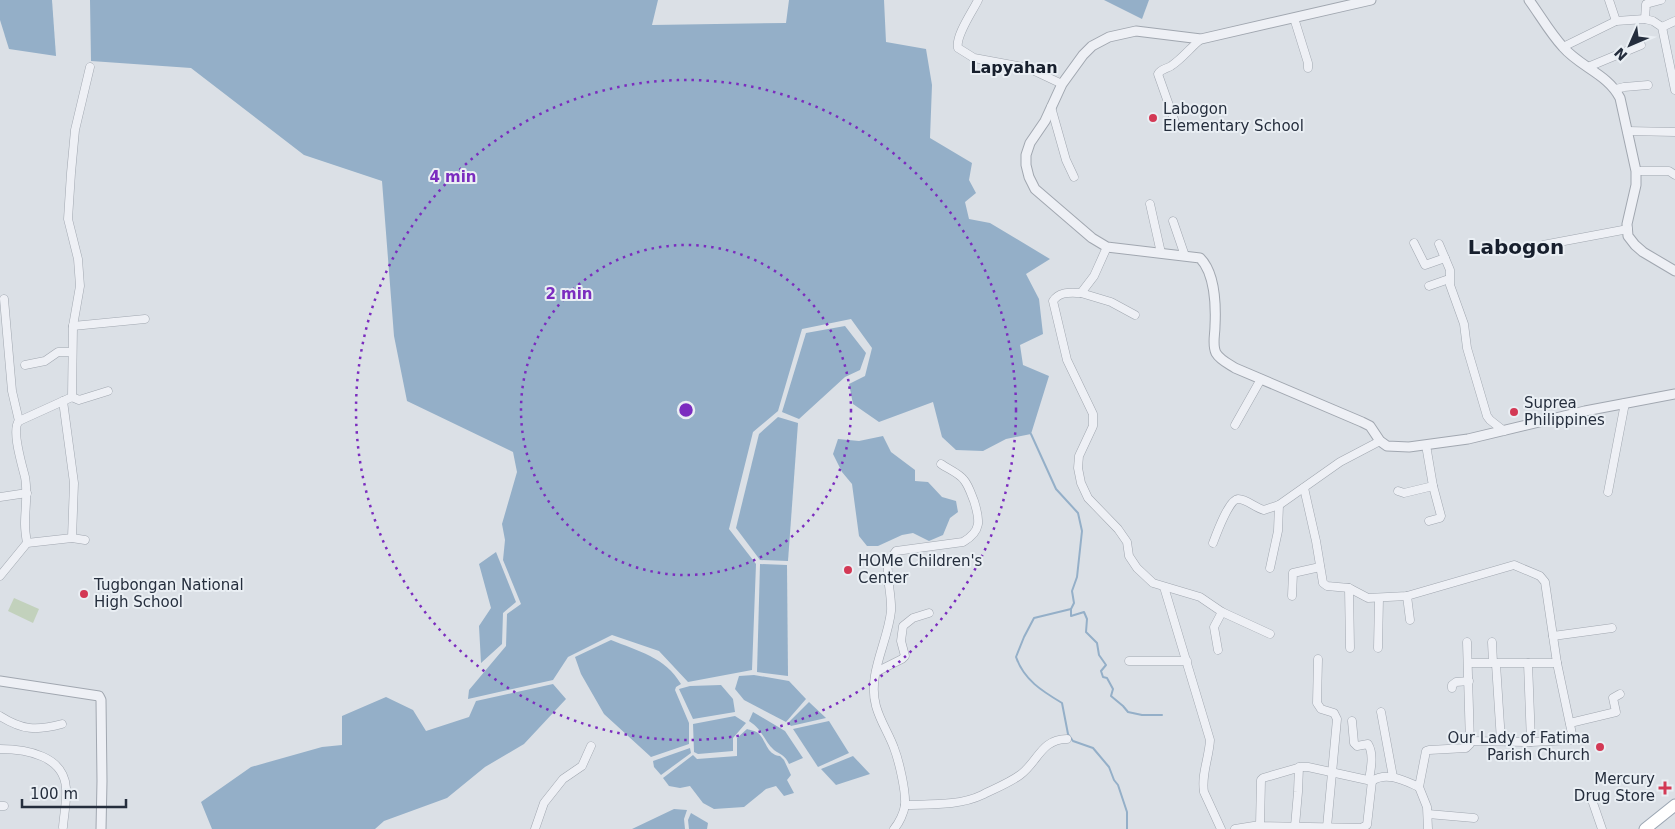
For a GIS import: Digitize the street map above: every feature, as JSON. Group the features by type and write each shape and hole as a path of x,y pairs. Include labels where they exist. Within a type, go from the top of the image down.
{"main road":[{"path":"1645,829 1675,805"}],"street":[{"path":"978,0 956,43 958,48 974,58 1028,68 1062,84"},
{"path":"1371,0 1201,39 1136,31 1109,37 1092,46 1062,84 1030,143 1026,155 1026,165 1035,189 1092,238 1107,247 1200,258 1211,277 1215,326 1214,344 1216,353 1220,358 1235,368 1370,426 1380,441 1387,446 1409,447 1468,439 1504,432 1585,411 1675,394"},
{"path":"1529,0 1563,47 1579,62 1607,80 1616,89 1620,98 1636,170 1636,185 1627,224 1628,236 1643,252 1675,271"},
{"path":"1610,0 1616,21"},
{"path":"1645,19 1646,4 1661,0"},
{"path":"1294,18 1308,68"},
{"path":"1563,47 1616,21 1645,19 1653,21 1662,27 1675,90"},
{"path":"1662,27 1675,21"},
{"path":"1176,125 1158,74 1178,61 1188,49 1201,39"},
{"path":"1588,67 1641,45"},
{"path":"72,397 73,326 80,286 78,259 68,219 76,130 90,67"},
{"path":"1616,89 1648,85"},
{"path":"1051,107 1066,160 1074,177"},
{"path":"1627,131 1675,132"},
{"path":"1636,170 1669,171 1675,175"},
{"path":"1150,204 1161,253"},
{"path":"1173,221 1185,256"},
{"path":"1544,245 1628,229"},
{"path":"1414,243 1425,264 1445,258"},
{"path":"1439,244 1450,270 1449,279 1464,324 1466,348 1488,416 1504,432"},
{"path":"1081,293 1094,276 1107,247"},
{"path":"1429,286 1449,279"},
{"path":"1134,315 1111,302 1081,293 1063,293 1057,295 1053,301 1067,360 1093,414 1093,426 1079,456 1078,468 1081,483 1088,498 1127,542 1129,556 1137,568 1154,583 1200,597 1222,612 1270,634"},
{"path":"4,299 12,391 19,420"},
{"path":"73,326 145,318"},
{"path":"25,365 45,361 58,352 72,352"},
{"path":"1235,424 1261,379"},
{"path":"27,543 25,524 26,493 16,423 72,397 79,400 108,391"},
{"path":"63,401 74,483 72,538"},
{"path":"1608,492 1625,403"},
{"path":"1213,543 1228,508 1235,499 1237,498 1264,510 1279,505 1340,462 1380,441"},
{"path":"1426,445 1433,486 1441,516 1429,521"},
{"path":"894,829 899,824 905,805 894,748 880,719 875,703 878,660 891,610 888,567 891,556 896,551 964,542 971,537 978,526 978,515 969,488 963,478 941,464"},
{"path":"1398,491 1404,494 1433,486"},
{"path":"1304,488 1324,585 1349,588 1368,598 1407,596 1514,565 1540,576 1544,582 1556,663 1572,734 1571,740 1531,742 1471,741"},
{"path":"0,497 26,493"},
{"path":"1270,568 1278,531 1279,505"},
{"path":"0,576 27,543 72,538 85,540"},
{"path":"1292,596 1294,573 1320,567"},
{"path":"1164,586 1210,740 1210,753 1203,777 1204,792 1221,829"},
{"path":"1349,588 1350,648"},
{"path":"1407,596 1410,620"},
{"path":"1378,648 1379,598"},
{"path":"1218,650 1214,627 1222,612"},
{"path":"876,672 905,656 901,641 903,626 912,618 929,614"},
{"path":"1552,636 1612,628"},
{"path":"1428,829 1425,799 1419,787 1426,751 1466,748 1469,747 1471,741 1467,642"},
{"path":"1492,642 1501,741"},
{"path":"1318,659 1317,704 1321,709 1334,713 1337,718 1327,828"},
{"path":"1130,661 1187,661"},
{"path":"1468,663 1556,663"},
{"path":"1528,663 1531,742"},
{"path":"0,681 99,696 101,700 101,829"},
{"path":"1452,688 1452,685 1456,682 1469,681"},
{"path":"1570,723 1616,712 1613,698 1620,694"},
{"path":"1381,712 1393,777"},
{"path":"0,716 10,722 32,729 62,724"},
{"path":"1235,829 1260,825 1361,828 1367,825 1372,764 1371,750 1368,744 1355,745 1352,721"},
{"path":"905,805 957,802 974,798 1020,775 1048,744 1055,740 1067,739"},
{"path":"535,829 544,803 563,780 582,766 591,746"},
{"path":"0,749 37,754 52,762 62,771 66,789 63,827"},
{"path":"1260,825 1261,780 1298,767 1308,766 1371,781 1379,777 1393,777 1419,787"},
{"path":"1295,826 1298,767"},
{"path":"1592,800 1602,829"},
{"path":"1428,814 1474,818"}],"green space":[{"path":"14,598 39,609 33,623 8,611"}],"water":[{"path":"0,0 52,0 56,56 9,49 0,20"},
{"path":"90,0 658,0 652,25 786,23 789,0 884,0 886,42 926,49 932,85 930,138 972,163 969,180 976,193 965,202 969,219 990,223 1050,259 1026,274 1039,299 1043,334 1020,345 1023,365 1049,376 1031,434 1006,439 983,451 956,450 942,437 933,402 879,422 853,404 849,384 865,376 872,348 851,319 802,329 778,411 753,432 729,529 756,564 752,670 688,682 659,651 612,635 568,657 553,680 468,699 469,690 506,646 507,614 521,604 503,560 505,540 502,524 517,472 513,452 407,401 394,336 382,181 304,155 191,68 91,61"},
{"path":"1104,0 1149,0 1142,19"},
{"path":"845,326 866,353 860,370 845,377 799,419 782,412 806,333"},
{"path":"778,417 798,423 788,561 760,560 736,528 759,434"},
{"path":"883,436 891,452 915,470 915,481 928,482 942,497 956,501 958,512 950,518 943,535 929,541 913,533 902,535 878,546 867,546 859,536 852,484 842,472 833,454 838,439 859,441"},
{"path":"496,552 516,602 503,613 502,644 481,663 479,626 491,608 479,564"},
{"path":"760,564 787,565 788,676 757,672"},
{"path":"611,640 650,656 667,667 675,675 681,684 675,690 689,723 689,744 651,757 604,714 581,674 575,657"},
{"path":"754,675 789,681 806,699 786,722 744,700 735,689 739,676"},
{"path":"553,684 566,699 524,744 485,767 447,798 384,821 375,829 212,829 201,802 251,767 322,747 342,745 342,716 386,697 413,710 426,731 469,717 476,701"},
{"path":"721,685 733,699 735,712 693,719 679,689 690,686"},
{"path":"809,702 826,718 791,726 788,723"},
{"path":"753,712 785,731 803,758 789,764 784,757 771,747 757,728 749,721"},
{"path":"735,716 746,723 733,738 733,751 698,754 694,752 693,724"},
{"path":"829,721 849,753 818,767 793,729"},
{"path":"747,729 758,733 769,750 784,760 791,775 787,780 794,793 784,796 776,786 766,789 744,807 714,809 703,803 690,786 680,788 669,786 663,778 693,755 697,759 737,756 737,738"},
{"path":"690,748 691,753 661,775 654,767 653,761"},
{"path":"853,756 870,774 836,785 821,769"},
{"path":"674,809 687,810 684,819 685,829 632,829"},
{"path":"691,813 708,823 707,829 689,829 688,820"}],"waterway":[{"path":"1031,434 1056,489 1078,513 1082,531 1077,577 1072,591 1074,603 1071,609 1034,618 1016,657 1019,665 1029,678 1041,689 1062,703 1068,734 1073,741 1093,748 1109,767 1118,785 1127,812 1127,829"},
{"path":"1071,609 1071,616 1084,612 1087,619 1086,632 1097,643 1099,655 1106,665 1101,671 1103,677 1107,678 1113,689 1111,696 1128,712 1142,715 1162,715"}],"place":[{"name":"Labogon Elementary School","path":"1153,118"},
{"name":"Suprea Philippines","path":"1514,412"},
{"name":"HOMe Children's Center","path":"848,570"},
{"name":"Tugbongan National High School","path":"84,594"},
{"name":"Our Lady of Fatima Parish Church","path":"1600,747"},
{"name":"Mercury Drug Store","path":"1665,788"}],"district":[{"name":"Lapyahan","path":"1014,67"},
{"name":"Labogon","path":"1516,247"}]}
